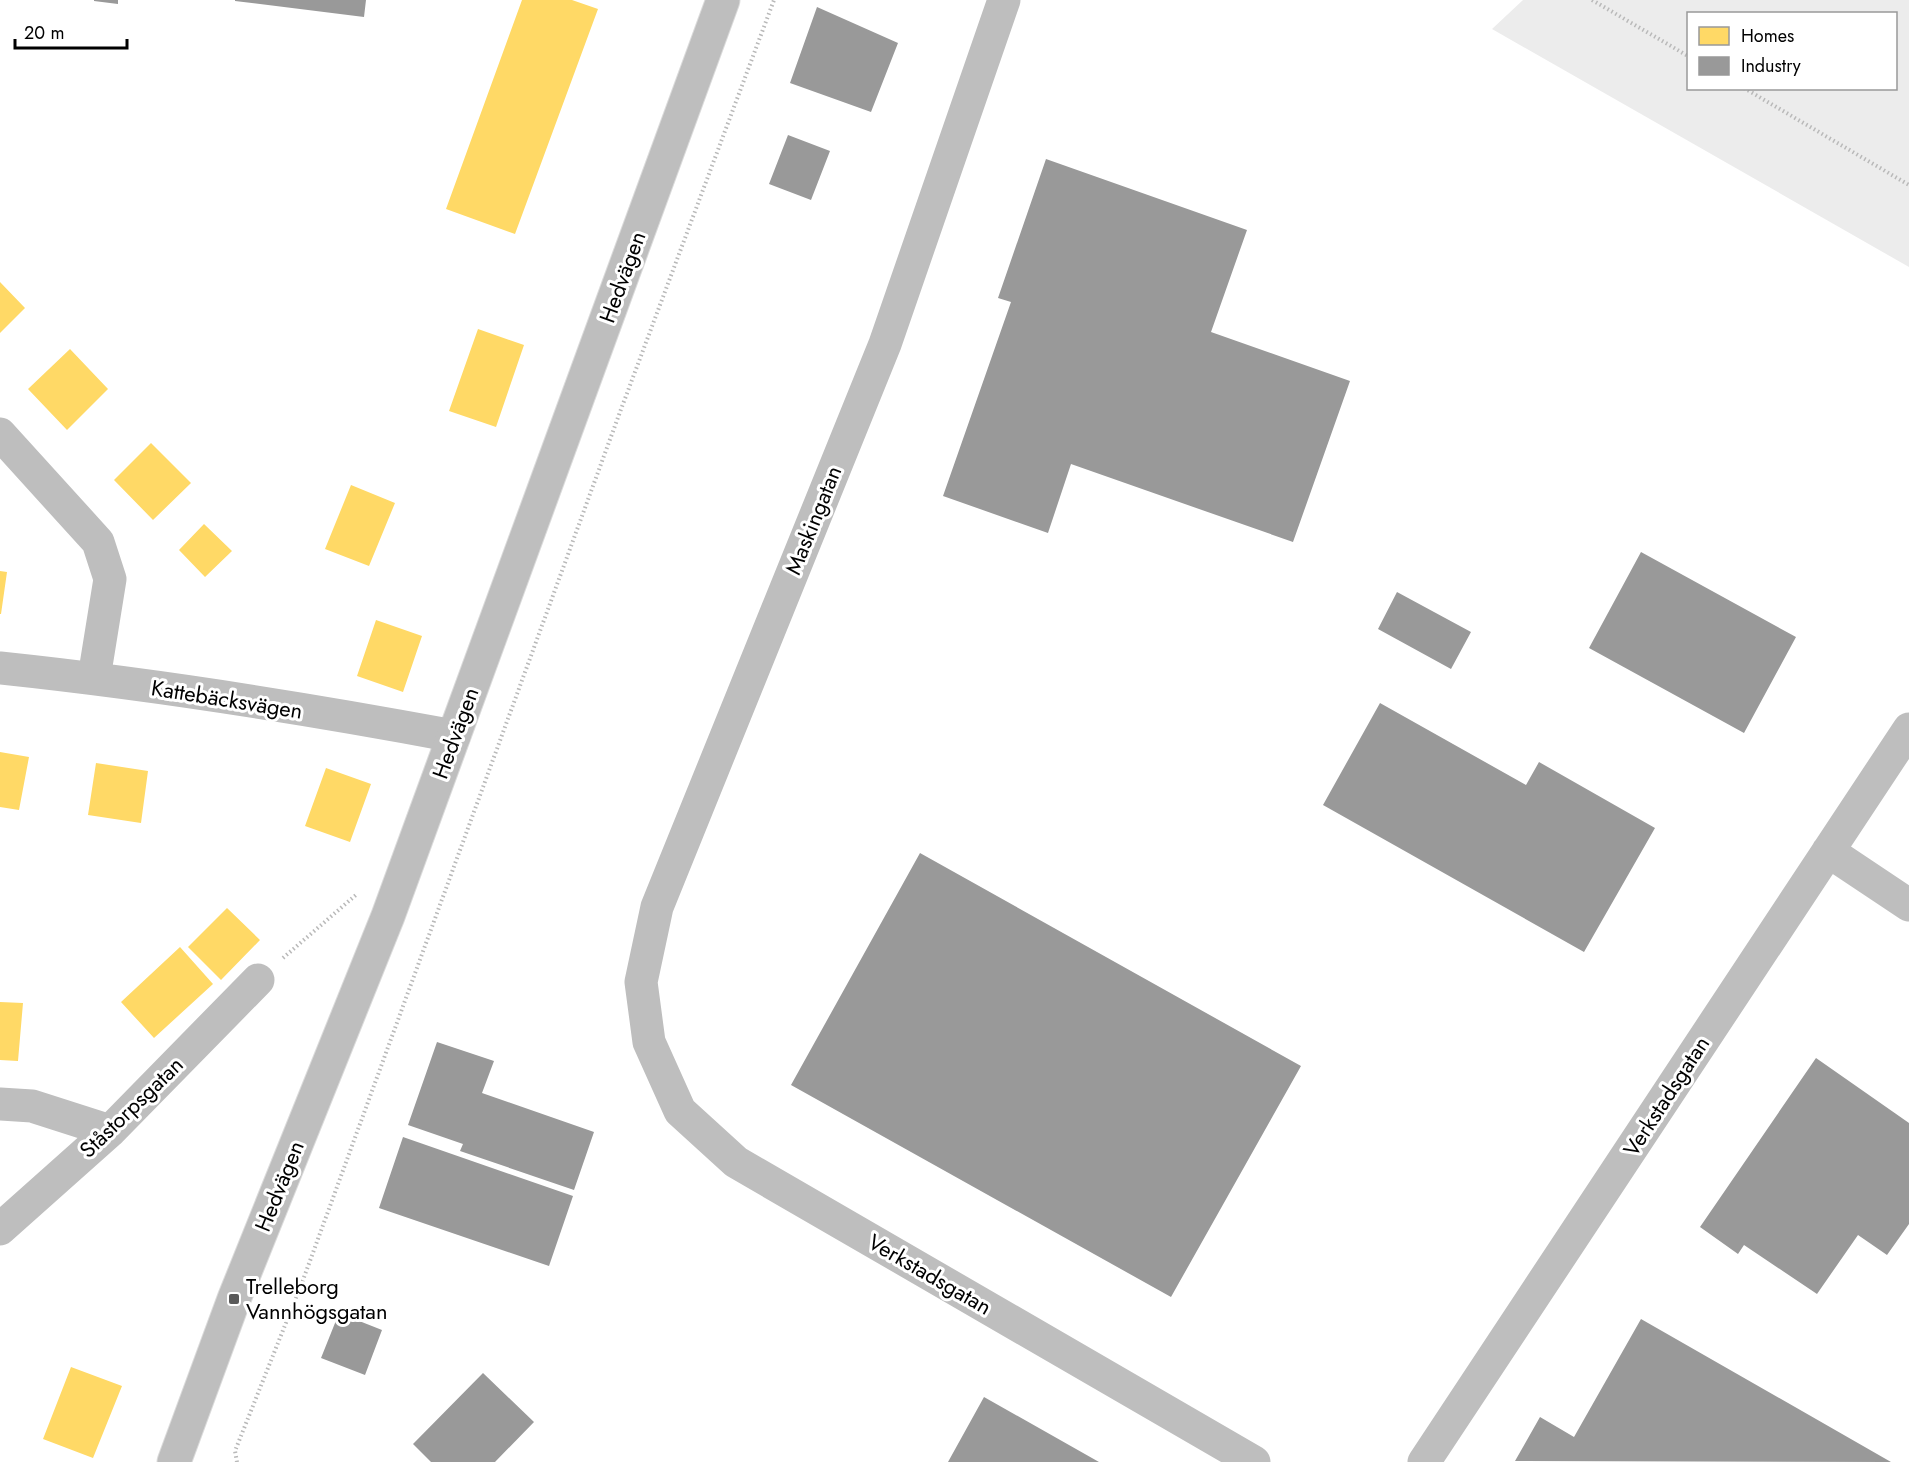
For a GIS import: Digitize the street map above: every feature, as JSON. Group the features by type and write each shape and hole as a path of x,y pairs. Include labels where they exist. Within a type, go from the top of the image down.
{"street":[{"name":"Hedvägen","path":"174,1462 234,1299 388,915 723,0"},
{"name":"Maskingatan","path":"649,1042 641,982 657,907 885,344 1004,0"},
{"path":"0,434 98,542 110,579 94,678"},
{"name":"Kattebäcksvägen","path":"0,668 94,678 454,736"},
{"name":"Verkstadsgatan","path":"1424,1462 1909,729"},
{"path":"1828,851 1909,905"},
{"name":"Ståstorpsgatan","path":"0,1229 110,1131 258,980"},
{"name":"Verkstadsgatan","path":"649,1042 680,1111 736,1162 1254,1462"},
{"path":"0,1104 32,1106 110,1131"}],"path":[{"path":"237,1462 235,1451 303,1280 612,435 774,0"},
{"path":"1592,0 1687,55"},
{"path":"1747,90 1909,185"},
{"path":"258,980 366,887"}],"shaded area":[{"path":"1523,0 1909,0 1909,267 1492,29"}],"building: Homes":[{"path":"522,0 572,0 598,9 515,234 446,209"},
{"path":"0,282 25,308 0,333"},
{"path":"478,329 524,345 496,427 449,411"},
{"path":"70,349 108,389 67,430 28,389"},
{"path":"151,443 191,483 153,520 114,480"},
{"path":"351,485 395,503 369,566 325,549"},
{"path":"204,524 232,551 205,577 179,550"},
{"path":"0,571 7,572 1,614 0,614"},
{"path":"376,620 422,636 403,692 357,676"},
{"path":"0,752 29,757 19,810 0,807"},
{"path":"96,763 148,771 141,823 88,815"},
{"path":"326,768 371,784 350,842 305,826"},
{"path":"227,908 260,940 221,980 188,947"},
{"path":"180,947 213,984 154,1038 121,1002"},
{"path":"0,1002 23,1003 18,1061 0,1060"},
{"path":"71,1367 122,1386 93,1458 43,1439"}],"building: Industry":[{"path":"118,0 118,4 94,1"},
{"path":"235,0 366,0 364,17"},
{"path":"817,7 898,43 871,112 790,83"},
{"path":"788,135 830,151 811,200 769,184"},
{"path":"1046,159 1247,230 1211,332 1350,381 1293,542 1071,464 1048,533 943,496 1011,302 998,298"},
{"path":"1641,552 1796,637 1744,733 1589,648"},
{"path":"1397,592 1471,632 1451,669 1378,629"},
{"path":"1380,703 1526,785 1539,762 1655,828 1584,952 1323,805"},
{"path":"920,853 1301,1066 1171,1297 791,1085"},
{"path":"437,1042 494,1061 482,1093 594,1132 574,1190 460,1151 463,1144 408,1125"},
{"path":"1816,1058 1909,1123 1909,1224 1887,1255 1858,1235 1817,1294 1744,1245 1738,1254 1700,1227"},
{"path":"403,1137 573,1196 549,1266 379,1208"},
{"path":"339,1313 382,1330 365,1375 321,1358"},
{"path":"1641,1319 1891,1462 1515,1461 1540,1417 1574,1437"},
{"path":"483,1373 534,1422 495,1462 431,1462 413,1444"},
{"path":"984,1397 1099,1462 948,1462"}],"place":[{"name":"Trelleborg Vannhögsgatan","path":"234,1299"}]}
